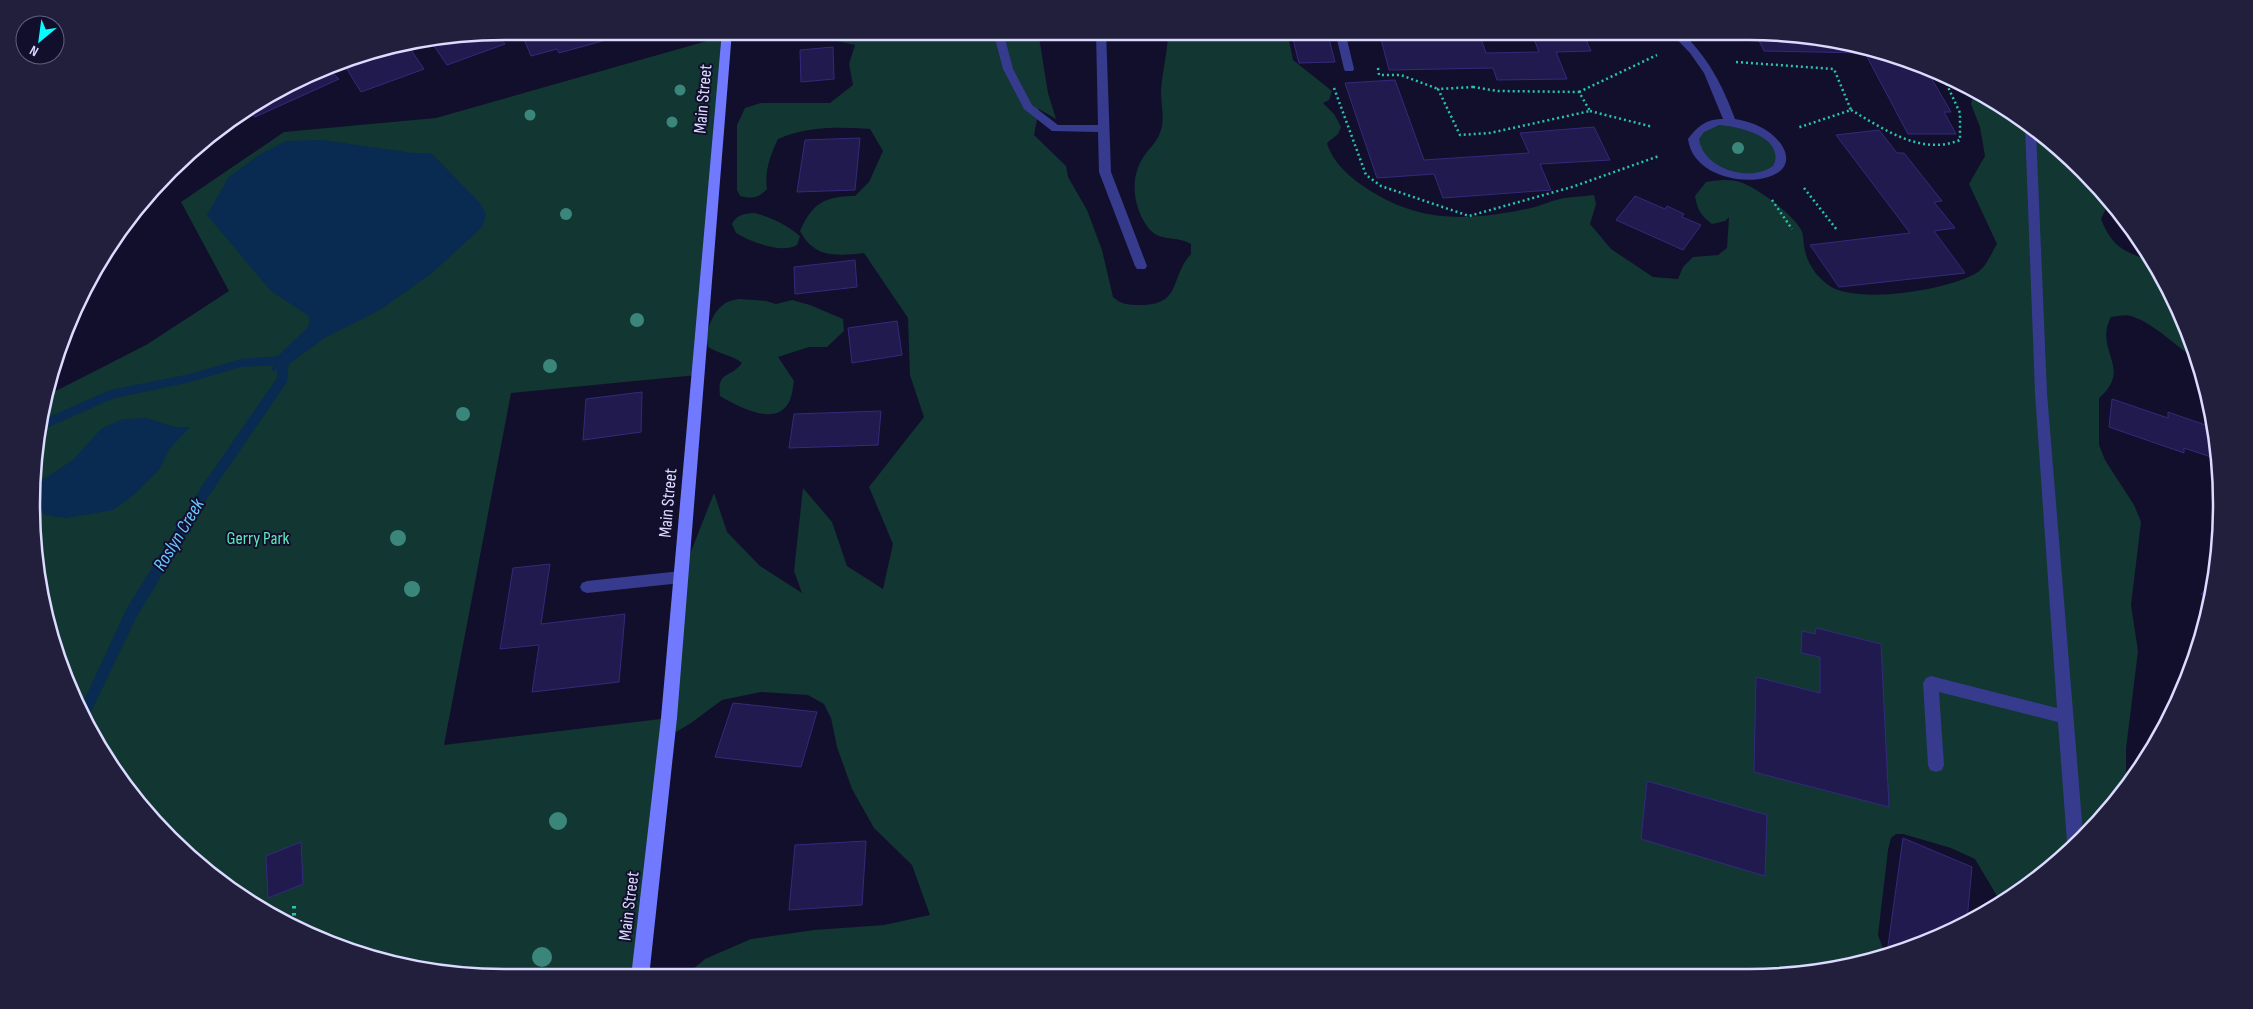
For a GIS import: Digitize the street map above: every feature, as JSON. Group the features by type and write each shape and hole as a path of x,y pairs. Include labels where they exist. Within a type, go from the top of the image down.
{"main road":[{"name":"Main Street","path":"641,969 669,718 726,40"}],"street":[{"path":"1101,40 1105,172 1141,266"},
{"path":"1342,40 1349,69"},
{"path":"1682,40 1710,72 1721,93 1730,122"},
{"path":"1730,122 1745,125 1771,138 1778,147 1782,157 1779,166 1772,172 1760,176 1746,177 1718,170 1706,163 1698,155 1694,146 1694,138 1698,131 1706,126 1730,122"},
{"path":"2030,136 2041,392 2074,835"},
{"path":"588,587 681,577"},
{"path":"1936,765 1931,683 2065,717"}],"lane":[{"path":"1000,40 1008,69 1028,107 1056,128 1103,128"}],"path":[{"path":"1375,59 1379,75 1401,75 1438,89 1473,87 1498,91 1579,92 1656,55"},
{"path":"1736,62 1834,69 1851,110 1915,144 1953,145 1960,140 1963,123 1962,112 1948,85"},
{"path":"1378,68 1349,69 1333,72 1330,77 1366,175 1381,186 1460,214 1478,214 1572,187 1660,156"},
{"path":"1438,89 1460,135 1490,133 1590,111 1653,127"},
{"path":"1579,92 1590,111"},
{"path":"1794,129 1851,110"},
{"path":"1804,188 1837,230"},
{"path":"1772,200 1792,229"},
{"path":"294,906 294,918"}],"green space":[{"name":"Gerry Park","path":"710,40 728,40 697,375 511,393 444,745 669,718 681,577 714,493 727,532 760,566 802,593 794,571 803,488 832,522 847,566 883,589 893,544 869,487 924,417 910,375 908,318 864,253 844,255 819,251 806,240 800,231 809,214 820,203 844,196 855,196 869,182 883,151 870,129 835,128 789,135 778,139 773,150 766,176 767,189 758,196 752,197 740,196 737,190 737,125 745,108 761,103 830,103 853,85 849,64 855,45 833,40 1039,40 1048,93 1056,119 1039,109 1034,135 1066,166 1068,177 1087,210 1102,250 1113,297 1122,303 1135,305 1152,304 1162,301 1169,296 1184,263 1191,254 1191,244 1185,241 1162,237 1151,231 1139,211 1135,194 1135,177 1141,161 1161,132 1163,113 1161,92 1167,40 1289,40 1293,60 1332,91 1329,100 1323,103 1334,114 1341,127 1338,134 1327,143 1333,157 1360,184 1386,200 1406,208 1426,214 1466,217 1509,212 1531,208 1564,198 1594,195 1596,204 1590,224 1611,249 1653,277 1678,279 1683,267 1693,257 1718,255 1727,248 1729,217 1725,221 1712,224 1700,212 1695,196 1706,182 1736,181 1761,193 1789,215 1802,232 1805,252 1809,262 1815,272 1827,284 1840,291 1858,294 1879,295 1925,290 1965,279 1984,267 1997,244 1969,184 1985,156 1980,127 1971,104 1972,98 1981,102 2007,118 2055,155 2098,198 2106,208 2101,219 2110,236 2120,247 2142,258 2151,272 2178,327 2187,353 2149,324 2127,315 2111,317 2106,339 2113,368 2113,377 2109,387 2099,398 2099,445 2105,460 2134,505 2141,522 2131,605 2138,651 2126,749 2126,775 2098,811 2055,854 1998,897 1975,859 1951,848 1903,834 1896,834 1891,838 1888,850 1878,935 1883,949 1839,960 1779,968 693,969 705,959 751,939 814,930 884,925 930,915 912,865 874,828 852,789 837,747 831,718 824,704 808,695 761,692 722,700 676,732 669,719 641,969 474,968 414,960 384,953 327,934 272,907 246,891 198,854 155,811 118,763 102,737 75,682 56,625 44,565 41,535 41,474 44,444 54,392 146,345 229,291 181,202 284,132 436,118"},
{"path":"1717,122 1745,125 1778,147 1772,172 1731,175 1698,155 1698,131"},
{"path":"754,213 773,219 795,232 800,236 797,245 775,248 750,240 736,233 732,224 736,218 744,214"},
{"path":"739,299 766,301 776,304 792,300 810,305 843,319 844,331 827,347 809,347 778,357 794,381 790,400 784,409 776,413 757,413 720,396 720,382 722,378 742,363 708,347 708,330 716,312 724,304"}],"water":[{"path":"322,140 413,153 431,153 480,203 486,214 482,227 432,273 380,310 326,337 289,364 271,372 276,358 308,327 310,320 308,315 271,291 207,215 229,177 262,153 286,141"},
{"path":"146,418 175,427 190,427 170,448 159,470 135,494 113,510 65,518 45,515 40,510 41,481 73,460 101,429 123,419"}],"building":[{"path":"502,40 505,44 447,65 434,46"},
{"path":"524,40 606,40 559,53 557,49 531,56"},
{"path":"1293,40 1329,40 1335,62 1299,63"},
{"path":"1381,40 1481,40 1486,53 1539,52 1534,40 1586,40 1591,51 1556,52 1567,79 1497,80 1493,68 1389,70"},
{"path":"1759,40 1809,44 1855,53 1764,51"},
{"path":"833,47 834,79 801,82 800,50"},
{"path":"411,50 424,69 361,92 346,68"},
{"path":"1866,55 1931,77 1951,112 1944,112 1956,134 1908,134"},
{"path":"332,73 339,79 255,117 252,114 272,102 327,75"},
{"path":"1395,80 1424,160 1529,153 1520,133 1594,127 1610,160 1540,164 1551,190 1443,198 1434,174 1377,178 1345,83"},
{"path":"1879,130 1897,153 1904,153 1942,201 1934,202 1955,228 1934,231 1965,273 1839,287 1810,245 1910,233 1836,135"},
{"path":"860,138 855,190 797,192 805,140"},
{"path":"1635,196 1665,209 1667,206 1684,214 1682,217 1701,225 1683,250 1616,220"},
{"path":"855,260 857,287 795,294 794,267"},
{"path":"897,321 902,355 852,363 848,328"},
{"path":"642,392 641,432 583,440 586,399"},
{"path":"2112,399 2168,418 2168,412 2206,425 2210,457 2184,448 2184,453 2109,427"},
{"path":"881,411 878,445 789,448 794,414"},
{"path":"550,564 541,624 625,614 619,682 532,692 539,645 500,649 513,568"},
{"path":"1816,628 1881,644 1889,807 1754,772 1756,677 1820,693 1820,657 1801,653 1802,631 1815,634"},
{"path":"733,703 817,712 801,767 715,757"},
{"path":"1647,781 1767,815 1765,876 1641,839"},
{"path":"1903,838 1972,867 1968,914 1926,934 1888,946"},
{"path":"866,841 862,905 789,910 795,845"},
{"path":"301,842 303,884 268,898 266,856"}],"waterway":[{"name":"Roslyn Creek","path":"283,360 289,355"},
{"name":"Roslyn Creek","path":"48,423 110,395 190,378 241,363 283,360"},
{"name":"Roslyn Creek","path":"87,708 131,614 206,490 283,379 283,360"}]}
